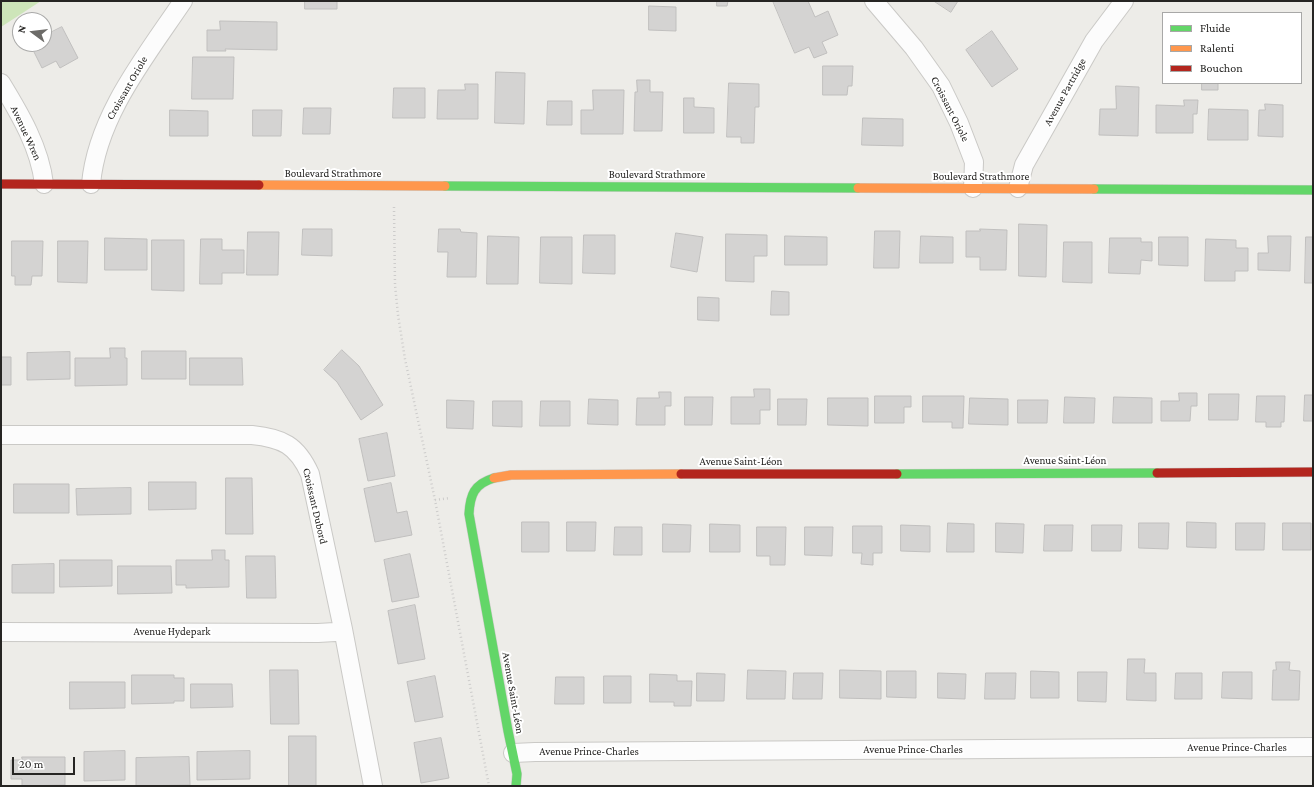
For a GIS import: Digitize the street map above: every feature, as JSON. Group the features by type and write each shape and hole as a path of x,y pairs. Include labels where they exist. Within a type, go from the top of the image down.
{"street":[{"name":"Croissant Oriole","path":"91,184 94,164 102,135 109,119 137,69 183,1"},
{"name":"Croissant Oriole","path":"874,1 914,48 941,86 960,123 974,162 973,188"},
{"name":"Avenue Partridge","path":"1018,188 1024,164 1094,41 1124,1"},
{"name":"Avenue Wren","path":"1,83 35,148 43,172 44,184"},
{"name":"Boulevard Strathmore","path":"1,184 1313,190"},
{"name":"Croissant Dubord","path":"1,435 252,435 264,436 288,444 297,451 305,462 310,474 343,628 373,786"},
{"name":"Avenue Saint-Léon","path":"516,786 517,774 506,723 469,514 470,502 475,490 480,483 488,478 511,475 1313,472"},
{"name":"Avenue Hydepark","path":"1,632 318,633 335,632 343,628"},
{"name":"Avenue Prince-Charles","path":"513,753 1313,747"}],"path":[{"path":"394,204 395,285 406,366 435,500 489,786"},
{"path":"435,500 455,497"}],"green space":[{"path":"1,1 41,1 24,12 12,12 12,20 1,27"}],"building":[{"path":"305,1 337,1 337,9 305,9"},
{"path":"717,1 728,1 727,6 717,6"},
{"path":"773,1 808,1 815,17 828,11 838,35 822,42 827,53 814,58 809,47 795,53"},
{"path":"934,1 958,1 951,12"},
{"path":"649,6 676,7 676,31 649,30"},
{"path":"220,21 277,22 277,50 225,49 226,51 207,51 207,30 220,30"},
{"path":"62,27 78,58 60,68 56,61 42,68 34,52 52,52 52,32"},
{"path":"992,31 1018,69 992,87 966,50"},
{"path":"193,57 234,57 233,99 192,99"},
{"path":"823,66 853,66 852,86 848,86 847,95 823,95"},
{"path":"496,72 525,73 524,124 495,123"},
{"path":"637,80 650,80 650,92 663,92 662,131 634,131 635,92 637,92"},
{"path":"729,83 759,84 759,107 755,107 754,143 741,143 741,137 727,137"},
{"path":"465,84 478,84 478,119 437,119 438,90 465,90"},
{"path":"1202,84 1218,84 1218,90 1202,90"},
{"path":"1116,86 1139,87 1138,136 1099,135 1100,109 1116,109"},
{"path":"394,88 425,88 425,118 393,118"},
{"path":"593,90 624,90 623,134 581,134 581,110 593,110"},
{"path":"684,98 694,98 694,107 714,108 714,133 684,133"},
{"path":"1184,100 1198,100 1197,114 1193,114 1193,133 1156,133 1156,105 1184,106"},
{"path":"548,101 572,101 572,125 547,125"},
{"path":"1265,104 1283,105 1283,137 1258,136 1259,110 1265,110"},
{"path":"304,108 331,108 330,134 303,134"},
{"path":"1209,109 1248,110 1248,140 1208,140"},
{"path":"170,110 208,111 208,136 170,136"},
{"path":"253,110 282,110 281,136 253,136"},
{"path":"863,118 903,119 903,146 862,145"},
{"path":"1019,224 1047,225 1046,277 1019,276"},
{"path":"303,229 332,229 332,256 302,255"},
{"path":"439,229 460,229 461,232 477,233 476,277 447,277 448,252 438,252"},
{"path":"980,229 1007,230 1006,270 980,270 980,257 966,257 966,231 980,231"},
{"path":"875,231 900,231 899,268 874,268"},
{"path":"248,232 279,232 278,275 247,275"},
{"path":"676,233 703,237 697,272 671,267"},
{"path":"726,234 767,235 767,256 754,256 754,282 726,281"},
{"path":"584,235 615,235 615,274 583,273"},
{"path":"488,236 519,237 518,284 487,284"},
{"path":"785,236 827,237 827,265 785,265"},
{"path":"921,236 953,237 953,263 920,263"},
{"path":"1268,236 1291,236 1290,271 1258,270 1258,253 1268,253"},
{"path":"541,237 572,237 572,284 540,283"},
{"path":"1159,237 1188,237 1188,266 1159,265"},
{"path":"1306,237 1313,237 1313,283 1305,283"},
{"path":"105,238 147,239 147,270 105,270"},
{"path":"1110,238 1141,238 1141,242 1152,242 1152,261 1141,260 1140,274 1109,273"},
{"path":"201,239 222,239 222,250 244,250 244,273 222,273 222,284 200,284"},
{"path":"1206,239 1236,240 1236,248 1248,248 1248,271 1235,271 1235,281 1205,281"},
{"path":"152,240 184,240 184,291 152,290"},
{"path":"12,241 43,241 42,276 32,276 31,285 15,285 15,276 12,276"},
{"path":"58,241 88,241 87,283 58,282"},
{"path":"1064,242 1092,242 1092,283 1063,282"},
{"path":"772,291 789,292 789,315 771,315"},
{"path":"698,297 719,298 719,321 698,320"},
{"path":"110,348 125,348 125,358 127,358 127,385 75,386 75,358 110,358"},
{"path":"342,350 359,366 383,405 361,420 337,382 324,370"},
{"path":"142,351 186,351 186,379 142,379"},
{"path":"70,352 70,379 27,380 27,353"},
{"path":"1,357 11,357 11,385 1,385"},
{"path":"190,358 242,358 243,385 190,385"},
{"path":"754,389 770,389 770,410 760,410 760,424 731,424 731,397 754,397"},
{"path":"659,392 671,392 671,406 665,406 665,425 636,425 637,398 659,398"},
{"path":"1179,393 1197,393 1197,406 1191,406 1190,421 1161,421 1161,401 1179,401"},
{"path":"1209,394 1239,394 1238,420 1209,420"},
{"path":"1305,395 1313,395 1313,421 1304,421"},
{"path":"875,396 911,396 911,407 904,407 904,423 875,423"},
{"path":"923,396 964,396 963,428 952,428 952,422 923,422"},
{"path":"1257,396 1285,396 1284,422 1281,422 1281,427 1266,427 1266,422 1256,422"},
{"path":"685,397 713,397 712,425 685,425"},
{"path":"1065,397 1095,398 1094,423 1064,423"},
{"path":"1114,397 1152,398 1152,423 1113,423"},
{"path":"828,398 868,398 868,426 828,425"},
{"path":"970,398 1008,399 1008,425 969,424"},
{"path":"589,399 618,400 618,425 588,424"},
{"path":"778,399 807,399 806,425 778,425"},
{"path":"447,400 474,401 473,429 447,428"},
{"path":"1018,400 1048,400 1047,423 1018,423"},
{"path":"493,401 522,401 522,427 493,426"},
{"path":"541,401 570,401 570,426 540,426"},
{"path":"387,433 395,476 368,481 359,439"},
{"path":"226,478 252,478 253,534 226,534"},
{"path":"149,482 196,482 196,509 149,510"},
{"path":"391,483 397,513 407,511 412,535 375,542 364,489"},
{"path":"14,484 69,484 69,513 14,513"},
{"path":"131,488 131,514 77,515 76,489"},
{"path":"522,522 549,522 549,552 522,552"},
{"path":"567,522 596,522 595,551 567,551"},
{"path":"1187,522 1216,523 1216,548 1187,547"},
{"path":"948,523 974,524 974,552 947,552"},
{"path":"996,523 1024,524 1023,553 996,552"},
{"path":"1139,523 1169,523 1168,549 1139,548"},
{"path":"1236,523 1265,523 1264,550 1236,550"},
{"path":"1283,523 1311,523 1311,550 1283,550"},
{"path":"663,524 691,525 690,552 663,552"},
{"path":"710,524 740,525 740,552 710,552"},
{"path":"901,525 930,526 930,552 901,551"},
{"path":"1045,525 1073,525 1072,551 1044,551"},
{"path":"1092,525 1122,525 1121,551 1092,551"},
{"path":"853,526 882,526 882,553 873,553 873,565 861,564 862,553 853,553"},
{"path":"615,527 642,527 642,555 614,555"},
{"path":"757,527 786,527 785,565 770,565 770,556 757,556"},
{"path":"805,527 833,527 832,556 805,555"},
{"path":"212,550 225,550 225,560 229,560 229,587 186,588 186,585 176,585 176,560 212,560"},
{"path":"410,554 419,597 392,602 384,560"},
{"path":"246,556 275,556 276,598 247,598"},
{"path":"60,560 112,560 112,586 60,587"},
{"path":"54,564 54,593 12,593 12,565"},
{"path":"118,566 171,566 172,593 118,594"},
{"path":"415,605 425,659 398,664 388,611"},
{"path":"1128,659 1145,659 1144,673 1156,673 1156,701 1127,700"},
{"path":"1276,662 1290,662 1289,670 1300,671 1299,700 1272,700 1273,670 1276,670"},
{"path":"270,670 298,670 299,724 271,724"},
{"path":"748,670 786,671 785,699 747,699"},
{"path":"840,670 881,671 881,699 840,698"},
{"path":"887,671 916,671 916,698 887,697"},
{"path":"1031,671 1059,672 1059,698 1031,698"},
{"path":"1078,672 1107,672 1106,702 1078,701"},
{"path":"1223,672 1252,672 1252,699 1222,698"},
{"path":"697,673 725,674 724,701 697,701"},
{"path":"794,673 823,673 822,699 793,699"},
{"path":"938,673 966,674 965,699 938,698"},
{"path":"986,673 1016,673 1015,699 985,699"},
{"path":"1176,673 1202,673 1202,699 1175,699"},
{"path":"650,674 677,675 677,681 692,681 691,706 674,706 674,702 650,702"},
{"path":"132,675 174,675 174,678 184,678 184,701 174,701 174,703 132,704"},
{"path":"435,676 443,717 415,722 407,682"},
{"path":"604,676 631,676 631,703 604,703"},
{"path":"556,677 584,677 584,704 555,704"},
{"path":"70,682 125,682 125,708 70,709"},
{"path":"191,684 232,684 233,707 191,708"},
{"path":"289,736 316,736 316,786 289,786"},
{"path":"441,738 449,778 421,783 414,743"},
{"path":"125,751 125,780 84,781 84,752"},
{"path":"250,751 250,779 197,780 197,752"},
{"path":"22,757 65,757 65,785 22,786 22,779 11,779 11,760 22,760"},
{"path":"189,757 190,785 136,786 136,758"}],"traffic: fast":[{"path":"445,186 858,188"},
{"path":"1094,189 1313,190"},
{"path":"897,474 1157,473"},
{"path":"494,478 482,483 474,491 469,514 517,774 516,786"}],"traffic: slow":[{"path":"259,185 445,186"},
{"path":"858,188 1094,189"},
{"path":"494,478 511,475 681,474"}],"traffic: jam":[{"path":"1,184 259,185"},
{"path":"1157,473 1313,472"},
{"path":"681,474 897,474"}]}
